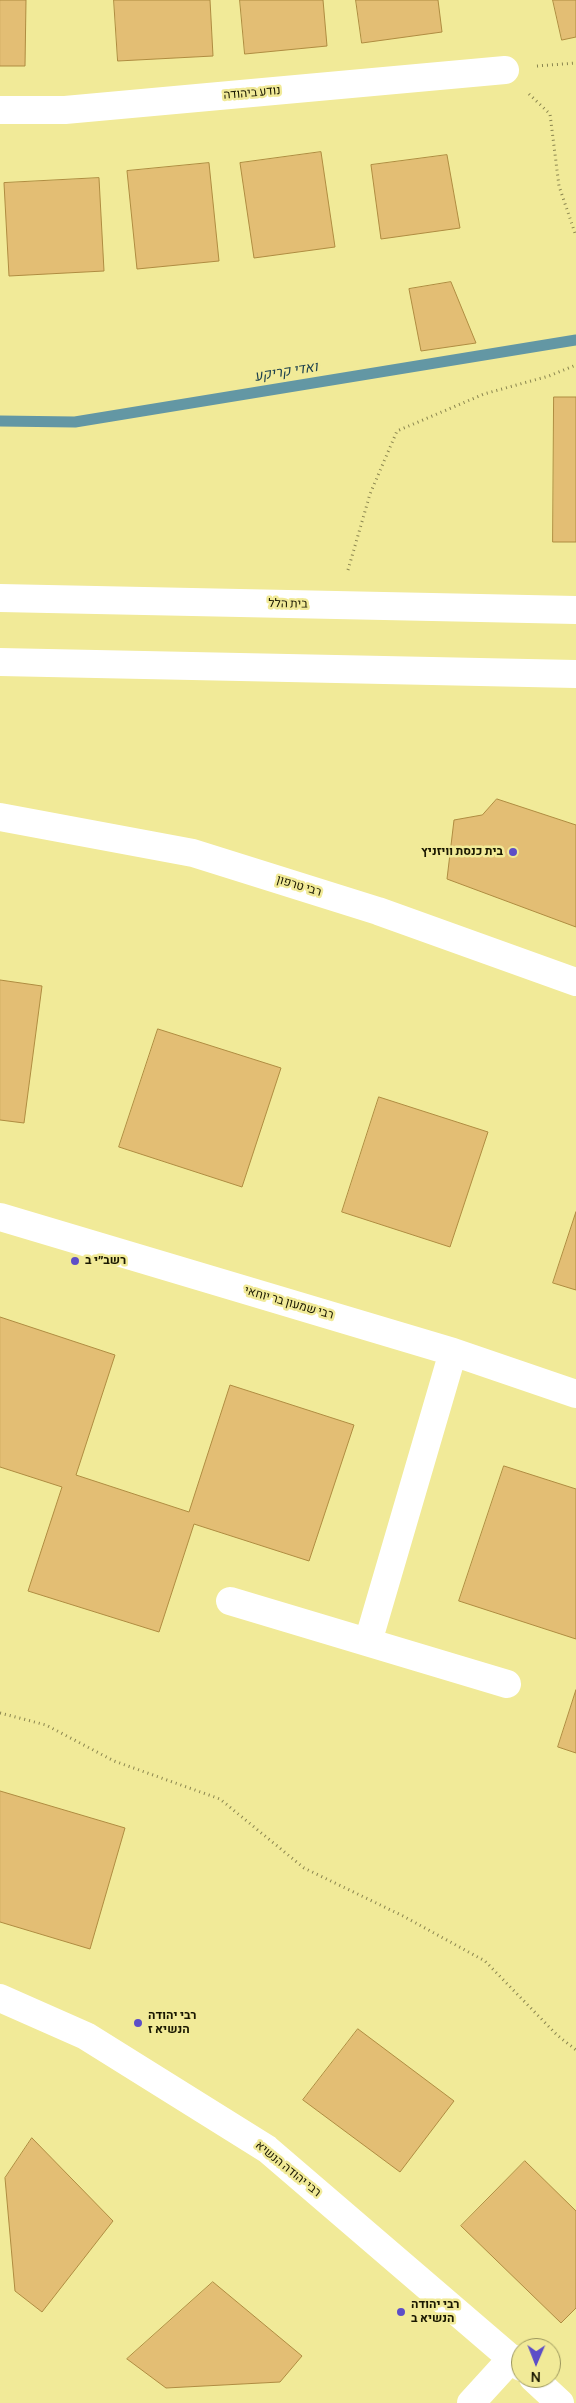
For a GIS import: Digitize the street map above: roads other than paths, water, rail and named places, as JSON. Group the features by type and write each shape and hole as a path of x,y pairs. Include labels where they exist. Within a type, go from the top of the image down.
{"street":[{"name":"נודע ביהודה","path":"0,110 65,110 504,70"},
{"name":"בית הלל","path":"0,598 576,610"},
{"path":"0,662 576,674"},
{"name":"רבי טרפון","path":"7,817 193,852 378,911 576,982"},
{"name":"רבי שמעון בר יוחאי","path":"0,1217 453,1352 576,1394"},
{"path":"368,1642 453,1352"},
{"path":"230,1601 507,1684"},
{"name":"רבי יהודה הנשיא","path":"0,1998 86,2036 170,2086 267,2149 511,2358"},
{"path":"471,2403 511,2367"},
{"path":"544,2388 560,2403"}],"waterway":[{"name":"ואדי קריקע","path":"0,421 75,422 576,340"}],"place":[{"name":"בית כנסת וויזניץ","path":"513,852"},
{"name":"רשב״י ב","path":"75,1261"},
{"name":"רבי יהודה הנשיא ז","path":"138,2023"},
{"name":"רבי יהודה הנשיא ב","path":"401,2312"}]}
